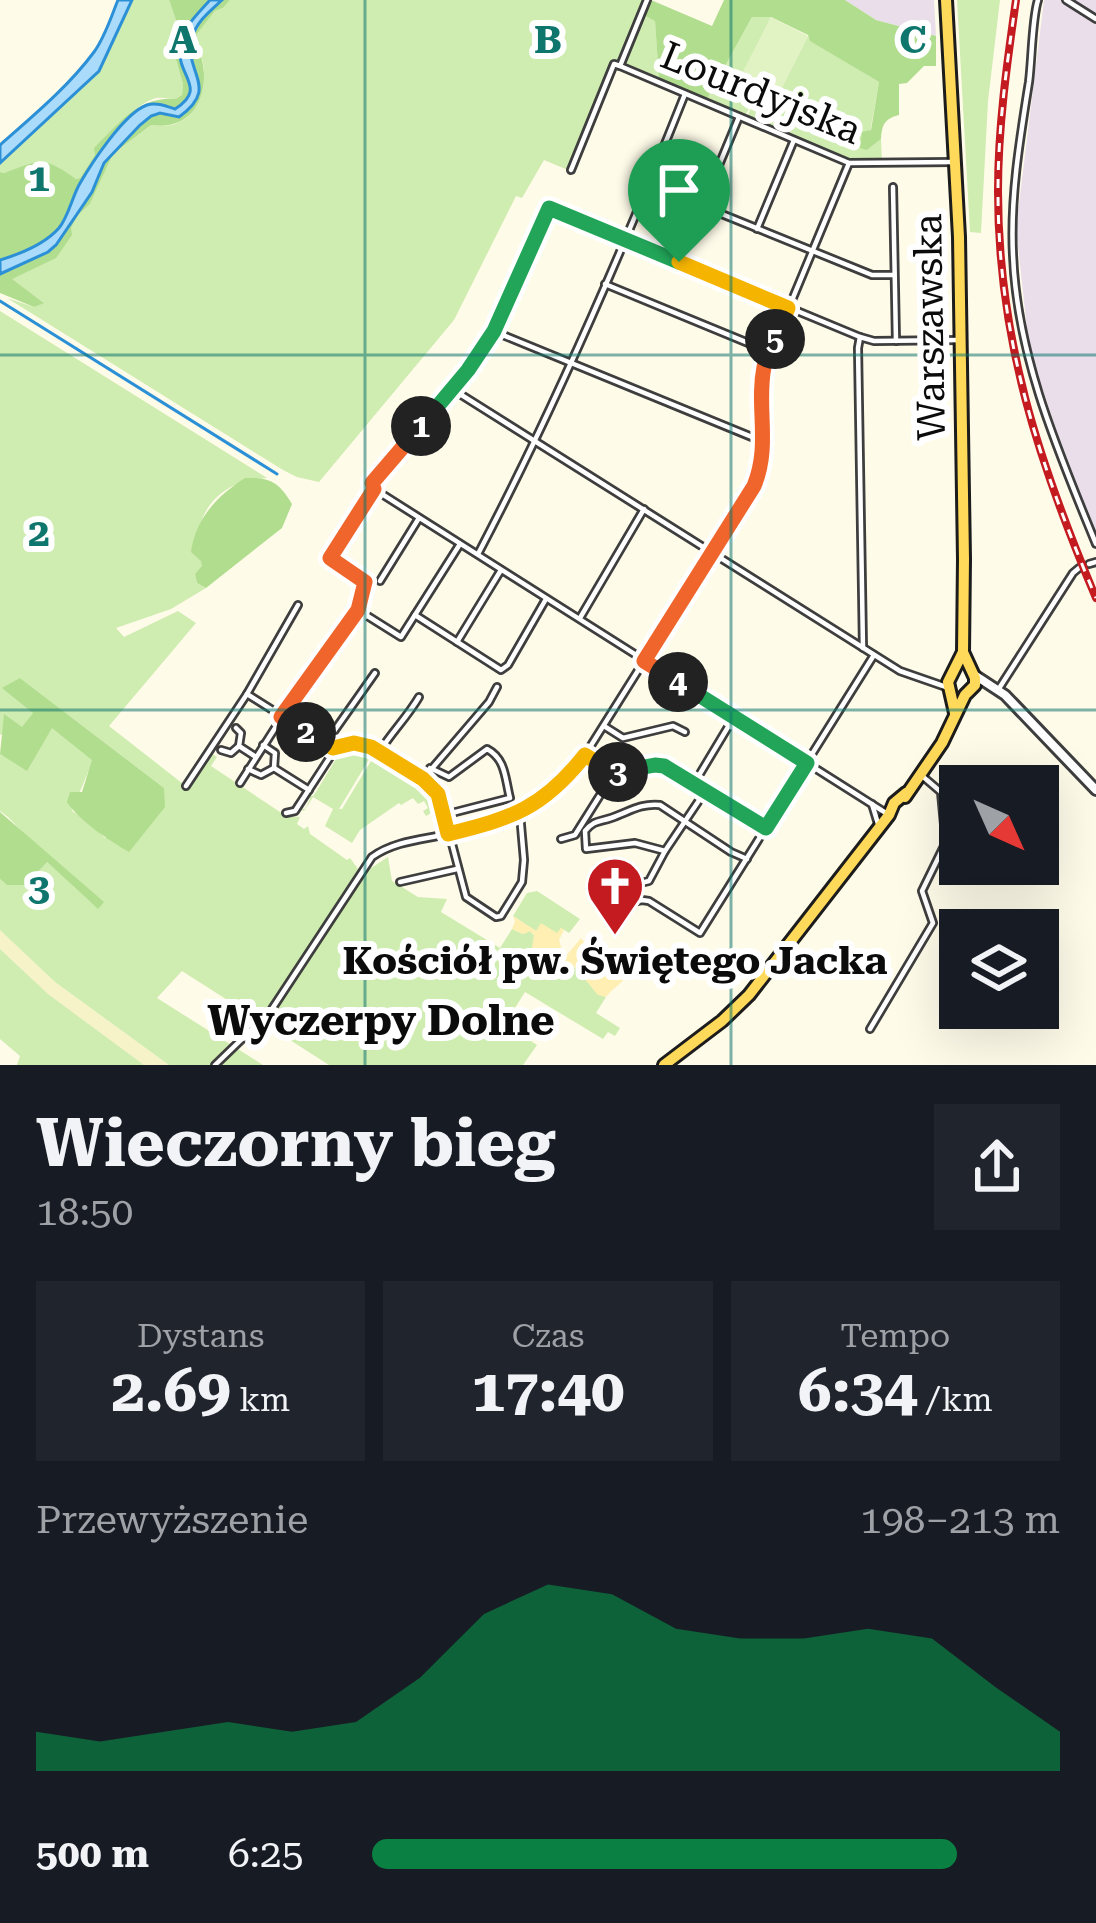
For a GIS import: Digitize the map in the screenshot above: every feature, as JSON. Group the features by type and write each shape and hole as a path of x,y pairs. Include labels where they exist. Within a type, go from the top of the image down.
{"main road":[{"name":"Warszawska","path":"664,1065 749,995 920,775 955,713 963,652 961,340 946,0"}],"street":[{"path":"571,170 614,64 620,66 647,0"},
{"path":"1038,0 1022,122 1013,265 1029,362 1050,434 1096,544"},
{"path":"1066,0 1096,19"},
{"name":"Lourdyjska","path":"620,66 849,163 955,162"},
{"path":"477,555 536,442 685,94"},
{"path":"679,262 739,117"},
{"path":"757,229 794,140"},
{"path":"215,1065 270,1012 371,858 391,846 520,812 552,791 585,755 754,486 764,442 764,370 849,163"},
{"path":"893,188 896,341"},
{"path":"702,206 872,275 894,275"},
{"path":"240,783 358,610 364,580 330,558 372,488 494,331 549,208 860,338 961,340"},
{"path":"604,284 770,352"},
{"path":"494,331 764,442"},
{"path":"860,338 863,648"},
{"path":"452,389 906,675 994,688 1096,790"},
{"path":"372,488 890,814"},
{"path":"580,620 644,509"},
{"path":"380,581 419,518"},
{"path":"358,610 401,637 460,544"},
{"path":"994,688 1079,568"},
{"path":"457,642 502,570"},
{"path":"415,615 501,670 546,598"},
{"path":"186,786 298,605"},
{"path":"623,905 650,901 700,933 874,655"},
{"path":"325,744 375,673"},
{"path":"423,779 497,687"},
{"path":"247,694 325,744 335,748 356,743 380,751 423,779 438,794 466,897 496,917 522,882 520,812"},
{"path":"380,751 419,697"},
{"path":"695,782 734,718"},
{"path":"604,726 622,737 674,726 685,731"},
{"path":"221,750 231,753 239,746 241,734 236,728"},
{"path":"263,745 275,753 274,768"},
{"path":"239,746 256,757"},
{"path":"286,814 295,811 335,748"},
{"path":"430,768 449,777 485,750 501,761 510,798 444,815"},
{"path":"585,755 614,773 664,766 766,828"},
{"path":"248,769 261,775 274,768"},
{"path":"274,768 308,790"},
{"path":"561,839 575,835 614,773"},
{"path":"871,1029 933,923 922,892 944,846 944,803 938,788 920,775"},
{"path":"603,892 649,881 706,790"},
{"path":"599,798 604,819"},
{"path":"506,799 511,816"},
{"path":"665,851 635,843 586,849 587,827 650,804 668,808 747,859"},
{"path":"872,804 879,828"},
{"path":"400,882 457,869"}],"shaded area":[{"path":"845,0 934,0 936,36 876,20"},
{"path":"1044,0 1096,0 1096,540 1029,347 1016,228"},
{"path":"0,930 55,982 169,1065 144,1065 48,994 0,949"}],"green space":[{"path":"132,0 169,0 178,26 172,47 182,95 156,98 134,111 80,178 41,161 0,172 0,163 97,74"},
{"path":"169,0 214,0 196,15 218,0 230,0 197,34 204,73 197,106 174,124 151,125 113,154 90,204 78,215 72,235 56,258 12,279 44,303 34,307 0,293 0,269 31,258 0,260 0,172 41,162 80,178 95,155 94,148 131,113 151,102 182,95 172,46 178,26"},
{"path":"230,0 645,0 640,13 655,20 659,80 613,62 568,170 544,160 522,198 516,196 454,320 319,482 283,470 7,298 34,307 43,302 11,279 71,228 90,204 113,154 151,125 174,124 197,106 204,68 197,34"},
{"path":"651,0 712,26 724,0 845,0 876,20 936,36 936,66 924,66 907,83 899,84 899,115 887,121 881,139 867,150 860,148 862,132 871,130 879,82 810,41 808,35 771,17 752,17 707,99 659,80 655,21 644,15"},
{"path":"957,0 1000,0 988,101 981,233 970,232"},
{"path":"752,17 771,17 736,87 773,105 808,36 879,82 867,150 881,139 882,162 850,160 747,117 755,98 745,116 707,99"},
{"path":"771,17 808,36 773,106 735,87"},
{"path":"0,311 267,478 230,488 203,517 203,566 195,574 197,583 206,588 171,609 116,628 124,637 178,611 196,623 109,726 187,787 211,753 217,757 211,766 286,816 300,817 297,824 304,829 308,826 310,834 350,858 358,869 351,881 355,884 366,868 388,857 392,881 418,897 447,899 441,912 500,948 512,929 523,934 530,931 564,969 575,967 606,997 596,1013 620,1028 615,1036 608,1032 603,1039 525,992 505,1024 537,1045 523,1065 329,1065 182,971 157,998 263,1065 169,1065 55,982 0,930 0,879 7,885 46,861 97,908 0,811 0,754 27,770 52,727 93,760 72,811 105,838 164,788 20,678 33,713 22,728 0,735"},
{"path":"245,478 273,482 292,504 282,528 206,588 197,583 195,574 202,566 191,552 194,540 209,509"},
{"path":"20,678 164,788 165,807 129,852 86,823 67,802 70,792 82,792 92,760 52,728 27,771 0,754 4,714 22,727 33,713 2,688"},
{"path":"359,746 374,751 339,809 374,756 433,789 440,804 434,803 436,810 426,816 424,801 418,804 413,798 399,803 360,830 352,843 325,826 333,809 313,797 304,811 300,809 305,809 308,795 313,796 339,754 349,755"},
{"path":"0,812 104,902 98,909 47,862 25,885 7,885 0,879"},
{"path":"537,891 580,919 569,933 561,928 557,934 536,931 513,916 527,893"},
{"path":"0,949 48,994 144,1065 17,1065 20,1056 0,1039"}],"sand":[{"path":"513,916 536,931 541,923 557,933 564,930 559,940 566,956 581,938 593,955 625,977 606,997 598,995 575,967 544,974 530,960 534,935 512,929"}],"water":[{"path":"118,0 132,0 99,71 0,163 0,145 62,89 94,52"},
{"path":"210,0 222,0 200,22 192,38 199,88 191,106 179,117 160,113 140,125 104,163 92,192 56,245 0,274 0,260 39,244 59,228 84,176 128,118 147,105 175,109 185,102 190,88 180,49 191,22"}],"waterway":[{"path":"0,301 277,474"}],"railway":[{"path":"1016,0 998,167 1005,298 1040,449 1096,598"}],"place":[{"name":"Kościół pw. Świętego Jacka","path":"615,937"}],"district":[{"name":"Wyczerpy Dolne","path":"381,1020"}],"route":[{"path":"549,208 679,262 788,308 764,370 761,470 644,661 807,763 766,828 675,770 655,765 614,773 585,755 561,783 530,807 448,834 438,794 423,779 371,747 354,743 331,747 281,717 358,610 364,580 330,558 374,489 374,481 475,361 494,331 549,208"}]}
